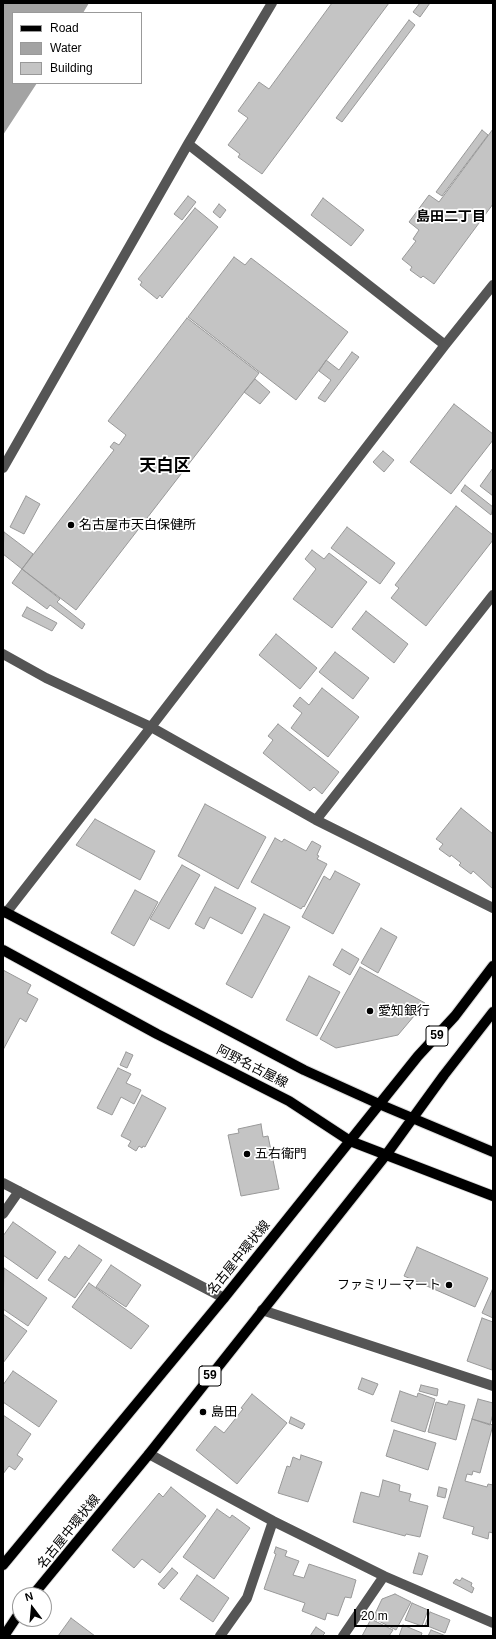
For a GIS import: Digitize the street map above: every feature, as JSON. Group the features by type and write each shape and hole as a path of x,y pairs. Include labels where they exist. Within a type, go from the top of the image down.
{"main road":[{"name":"阿野名古屋線","path":"4,912 304,1070 379,1104 493,1152"},
{"name":"阿野名古屋線","path":"3,950 157,1034 289,1101 350,1141 493,1196"},
{"name":"名古屋中環状線","path":"3,1565 224,1298 418,1056 455,1016 493,966"},
{"name":"名古屋中環状線","path":"41,1587 149,1454 386,1155 444,1075 493,1012"},
{"path":"4,1636 12,1624"}],"street":[{"path":"3,468 188,144 272,3"},
{"path":"188,144 445,345"},
{"path":"4,912 151,727 445,345 493,285"},
{"path":"316,820 493,595"},
{"path":"3,654 46,678 151,727 316,820 493,908"},
{"path":"3,1182 224,1298"},
{"path":"3,1214 19,1190"},
{"path":"262,1310 493,1386"},
{"path":"149,1454 273,1521 384,1576 493,1623"},
{"path":"220,1636 247,1598 273,1521"},
{"path":"342,1636 384,1576"}],"water":[{"path":"3,3 89,3 84,12 12,12 12,84 36,84 3,135"}],"building":[{"path":"332,3 389,3 262,174 238,157 240,154 228,145 248,118 238,111 259,82 269,89"},
{"path":"420,3 430,3 420,17 413,12"},
{"path":"409,20 415,25 342,122 336,118"},
{"path":"493,129 493,204 434,284 423,276 421,278 410,270 412,267 402,259 416,241 413,239 419,230 409,222 429,195 439,202"},
{"path":"482,130 488,135 442,196 436,192"},
{"path":"188,196 196,202 182,220 174,214"},
{"path":"323,198 364,230 351,246 311,215"},
{"path":"219,204 226,210 220,218 213,212"},
{"path":"195,208 218,227 162,298 160,295 157,299 140,285 142,282 138,279"},
{"path":"234,257 245,265 251,258 348,332 296,400 188,317"},
{"path":"187,318 259,373 76,610 22,569 114,450 110,447 114,442 119,445 126,435 108,421"},
{"path":"352,352 359,357 325,402 318,398 331,380 319,371 326,360 339,370"},
{"path":"255,379 270,392 260,404 244,392"},
{"path":"454,404 493,434 493,440 451,494 410,462"},
{"path":"383,451 394,460 384,472 373,462"},
{"path":"493,468 493,496 480,486"},
{"path":"465,485 493,507 491,515 461,491"},
{"path":"26,496 40,504 24,534 10,527"},
{"path":"456,506 493,535 493,540 426,626 391,598 399,588 395,585"},
{"path":"347,527 395,563 380,584 331,548"},
{"path":"4,532 33,554 22,569 3,554"},
{"path":"312,550 324,559 329,553 367,582 332,628 293,599 316,569 305,559"},
{"path":"22,569 60,599 57,602 85,624 82,629 50,605 47,609 12,583"},
{"path":"27,607 57,623 52,631 22,616"},
{"path":"366,611 408,644 394,663 352,629"},
{"path":"276,634 317,668 300,689 259,655"},
{"path":"335,652 369,678 353,699 319,672"},
{"path":"322,688 359,717 328,757 291,728 302,713 293,706 300,697 309,705"},
{"path":"278,724 339,772 322,794 314,787 310,791 263,753 273,740 268,736"},
{"path":"205,804 266,837 238,889 178,856"},
{"path":"461,808 493,834 493,889 473,871 471,874 459,865 461,863 451,855 450,857 439,849 443,844 436,839"},
{"path":"95,819 155,851 140,880 76,845"},
{"path":"275,838 282,842 284,839 306,851 312,841 321,846 317,859 327,864 304,907 303,906 301,909 251,882"},
{"path":"182,865 200,875 169,929 150,919"},
{"path":"335,871 360,884 333,934 302,917 324,876 330,880"},
{"path":"215,887 256,908 242,934 210,917 204,929 195,924"},
{"path":"135,890 158,902 134,946 111,933"},
{"path":"264,914 290,927 252,998 226,984"},
{"path":"381,928 397,937 378,973 361,963"},
{"path":"342,949 359,959 350,975 333,965"},
{"path":"360,967 425,1003 398,1035 336,1048 320,1039"},
{"path":"3,970 31,985 27,993 38,999 26,1022 20,1018 3,1050"},
{"path":"309,976 340,992 317,1036 286,1020"},
{"path":"126,1052 133,1055 127,1068 120,1065"},
{"path":"118,1068 131,1074 126,1083 141,1090 134,1104 121,1097 112,1115 97,1108"},
{"path":"142,1095 166,1108 145,1147 143,1146 142,1148 139,1146 136,1151 128,1146 131,1141 121,1136"},
{"path":"261,1124 263,1137 268,1136 279,1189 241,1196 228,1135 239,1133 238,1129"},
{"path":"13,1222 56,1252 37,1279 3,1255 3,1236"},
{"path":"79,1245 102,1260 75,1298 48,1280 65,1256 69,1259"},
{"path":"417,1247 488,1278 475,1307 404,1276"},
{"path":"111,1265 141,1285 126,1307 96,1287"},
{"path":"4,1268 47,1298 28,1326 3,1309"},
{"path":"89,1283 149,1326 131,1349 72,1307"},
{"path":"493,1288 493,1318 482,1313"},
{"path":"3,1314 27,1331 3,1363"},
{"path":"482,1318 493,1322 492,1370 467,1361"},
{"path":"13,1371 57,1401 39,1427 3,1402 3,1385"},
{"path":"362,1378 378,1384 373,1395 358,1389"},
{"path":"421,1385 438,1389 437,1396 419,1391"},
{"path":"400,1391 417,1397 418,1393 435,1399 425,1432 391,1421"},
{"path":"252,1394 287,1423 237,1484 196,1450 215,1426 224,1433 243,1409 241,1408"},
{"path":"478,1399 493,1403 493,1414 490,1425 472,1419"},
{"path":"449,1401 465,1405 456,1440 428,1432 436,1402 447,1405"},
{"path":"3,1415 31,1434 17,1455 23,1459 15,1470 9,1466 3,1474"},
{"path":"291,1417 305,1424 302,1429 289,1423"},
{"path":"472,1419 493,1425 480,1473 473,1471 472,1475 467,1474 465,1481 487,1487 488,1484 493,1485 493,1533 489,1532 488,1539 472,1534 474,1527 443,1518"},
{"path":"394,1430 436,1443 428,1470 386,1456"},
{"path":"301,1455 322,1462 308,1502 278,1493 287,1466 290,1467 293,1457 300,1460"},
{"path":"383,1480 400,1485 399,1491 411,1494 409,1501 428,1506 420,1537 406,1534 405,1536 353,1522 361,1492 379,1497"},
{"path":"171,1487 206,1516 160,1573 142,1559 134,1568 112,1550 159,1493 163,1497"},
{"path":"439,1487 447,1489 445,1498 437,1496"},
{"path":"217,1509 230,1518 232,1515 250,1528 214,1579 183,1557"},
{"path":"276,1547 287,1551 285,1556 299,1561 293,1575 304,1578 309,1564 356,1580 351,1598 345,1597 338,1616 327,1613 325,1620 302,1611 305,1603 264,1589 276,1554 274,1553"},
{"path":"419,1553 428,1556 422,1575 413,1573"},
{"path":"172,1568 178,1573 164,1589 158,1584"},
{"path":"197,1575 229,1598 213,1622 180,1599"},
{"path":"462,1578 472,1583 471,1586 474,1588 472,1593 453,1583 456,1579 460,1581"},
{"path":"395,1594 411,1602 396,1630 373,1618 382,1599"},
{"path":"412,1603 428,1610 422,1626 405,1620"},
{"path":"430,1612 450,1620 445,1633 425,1625"},
{"path":"71,1618 95,1636 58,1636"},
{"path":"371,1619 393,1630 389,1636 362,1636"},
{"path":"403,1625 422,1633 421,1636 399,1636"},
{"path":"316,1627 325,1633 322,1636 310,1636"},
{"path":"431,1630 446,1636 428,1636"}],"place":[{"name":"名古屋市天白保健所","path":"71,525"},
{"name":"愛知銀行","path":"370,1011"},
{"name":"五右衛門","path":"247,1154"},
{"name":"ファミリーマート","path":"449,1285"},
{"name":"島田","path":"203,1412"}],"district":[{"name":"島田二丁目","path":"451,217"},
{"name":"天白区","path":"165,466"}]}
